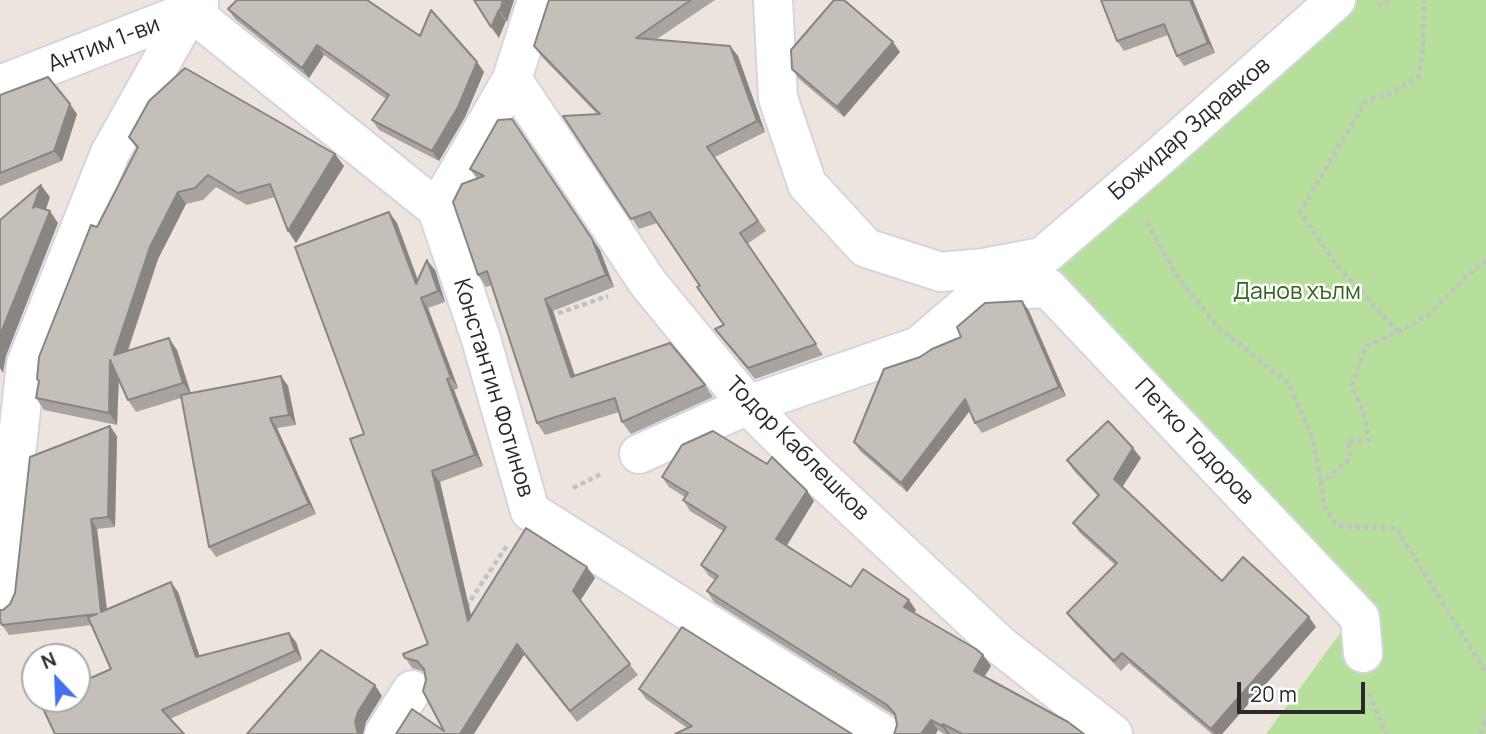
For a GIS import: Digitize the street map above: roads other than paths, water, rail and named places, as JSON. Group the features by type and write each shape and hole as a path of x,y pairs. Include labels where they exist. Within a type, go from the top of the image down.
{"street":[{"path":"0,600 26,364 110,153 196,4 437,209 512,79 537,0"},
{"name":"Божидар Здравков","path":"773,0 778,98 807,184 866,248 942,272 984,268 1042,257 1336,0"},
{"name":"Антим 1-ви","path":"0,85 196,4"},
{"name":"Тодор Каблешков","path":"512,79 649,283 748,405 817,474 1000,646 1113,734"},
{"name":"Константин Фотинов","path":"437,209 481,339 530,511 883,734"},
{"name":"Петко Тодоров","path":"748,405 919,346 983,291 1048,288 1360,618 1363,653"},
{"path":"639,454 748,405"},
{"path":"384,734 411,690"}],"park label":[{"name":"Данов хълм","path":"1297,293"}]}
